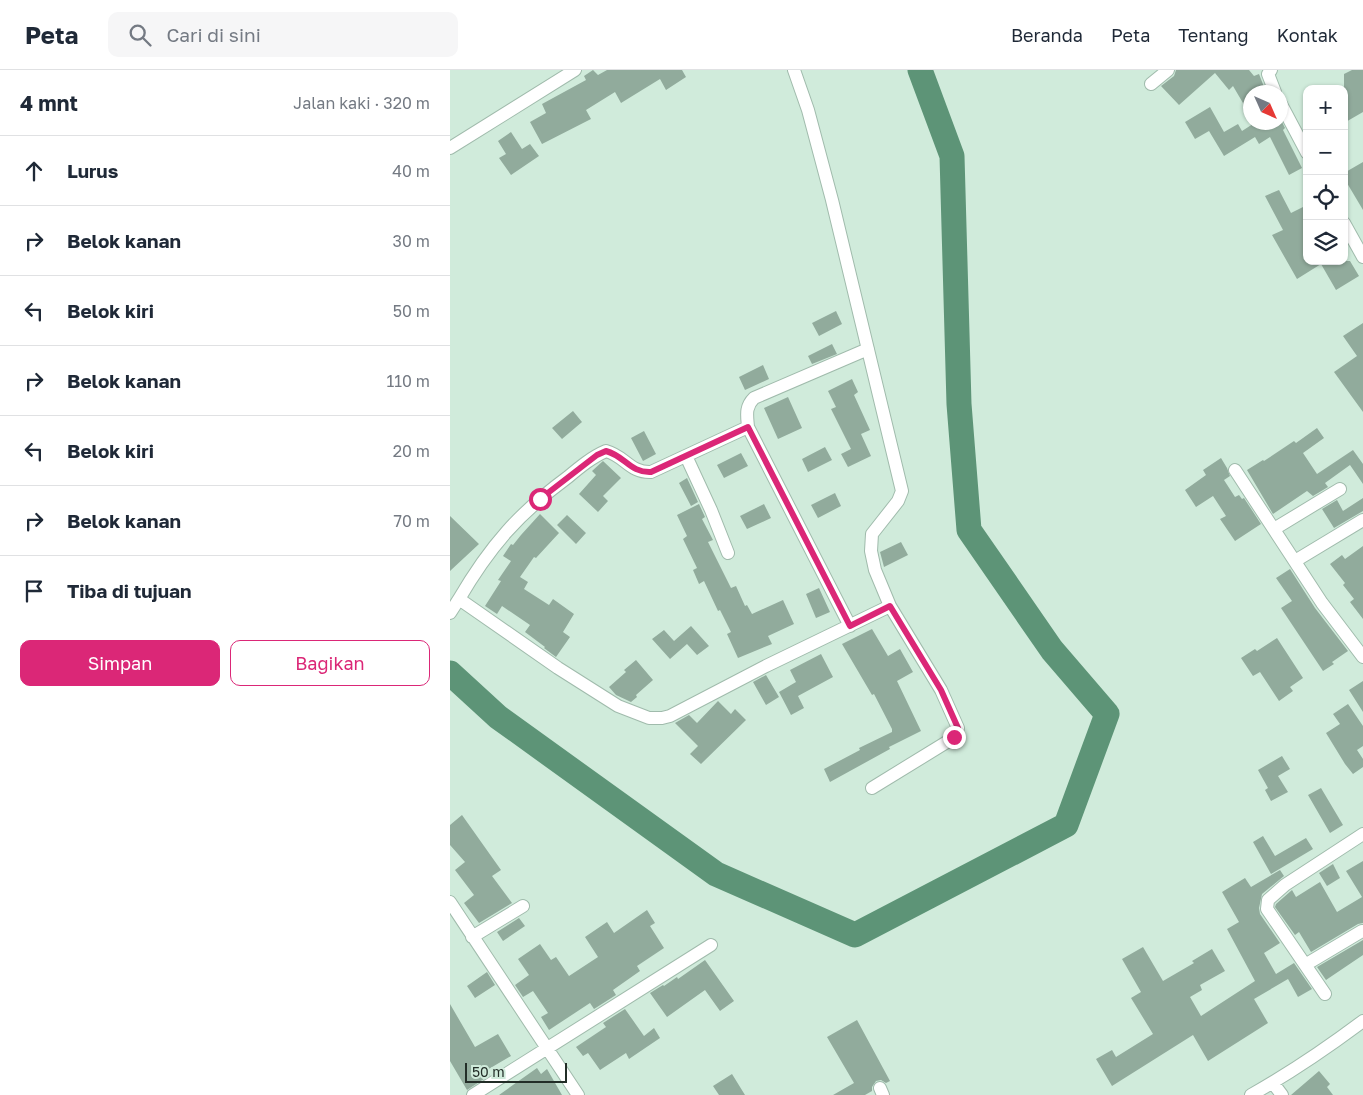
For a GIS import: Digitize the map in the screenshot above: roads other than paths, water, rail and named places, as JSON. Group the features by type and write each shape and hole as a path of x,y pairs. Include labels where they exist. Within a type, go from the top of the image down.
{"street":[{"path":"450,148 575,70"},
{"path":"794,70 817,143 902,491 898,501 872,534 871,551 875,570 890,606 941,690 955,721 957,732 954,737 872,788"},
{"path":"1151,84 1168,70"},
{"path":"1268,71 1273,85"},
{"path":"1288,119 1303,146"},
{"path":"1348,230 1363,257"},
{"path":"850,626 748,427 746,411 748,403 754,398 868,349"},
{"path":"450,613 477,568 516,520 563,480 597,455 606,451 616,454 632,468 642,472 651,472 748,427"},
{"path":"686,456 728,553"},
{"path":"1235,470 1322,604 1363,657"},
{"path":"1274,529 1340,489"},
{"path":"1295,561 1363,520"},
{"path":"459,599 558,668 618,706 649,718 670,716 757,670 890,606"},
{"path":"1324,994 1267,909 1268,900 1285,885 1363,834"},
{"path":"450,902 578,1095"},
{"path":"472,936 523,906"},
{"path":"1304,964 1362,931"},
{"path":"473,1095 711,946"},
{"path":"1251,1095 1325,1049 1363,1021"},
{"path":"1273,1083 1282,1095"}],"waterway":[{"path":"450,673 498,717 716,874 855,935 1066,825 1107,714 1052,650 969,530 959,404 952,156 920,70"}]}
